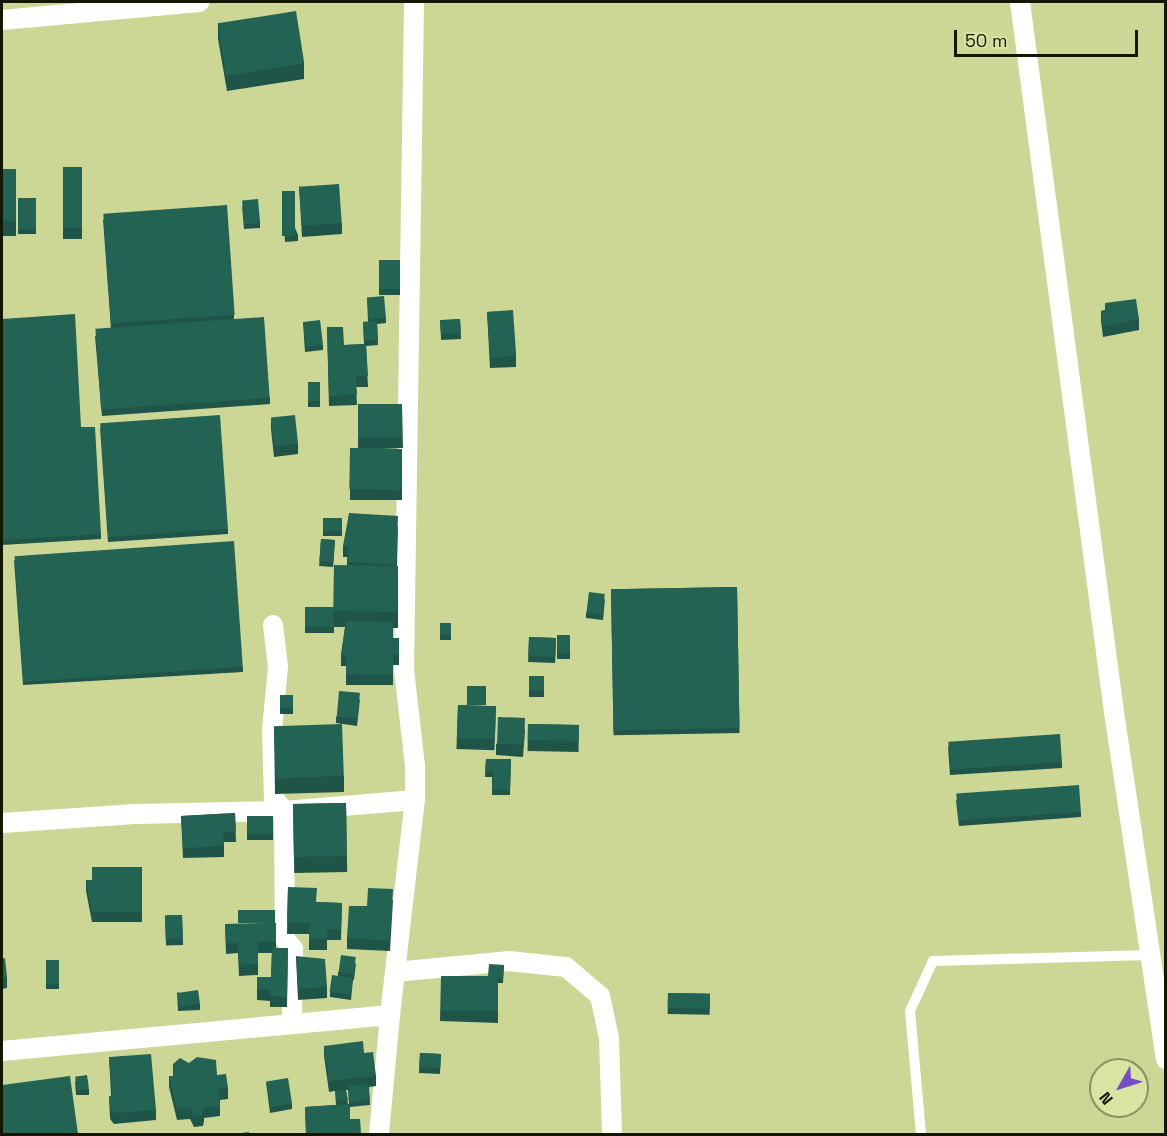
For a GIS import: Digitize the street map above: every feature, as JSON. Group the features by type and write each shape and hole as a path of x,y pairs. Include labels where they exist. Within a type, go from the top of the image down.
{"street":[{"path":"2,21 199,2"},
{"path":"380,1134 390,1015 415,800 415,766 404,670 414,2"},
{"path":"1020,2 1149,955 1166,1059"},
{"path":"273,625 278,667 272,729 274,799 284,811 285,939 293,949 292,1023"},
{"path":"2,823 135,814 284,811 415,800"},
{"path":"395,972 509,961 566,967 600,996 609,1038 612,1134"},
{"path":"2,1051 390,1015"}],"lane":[{"path":"921,1134 910,1011 933,961 1149,955"}],"building":[{"path":"296,11 304,63 226,76 218,23"},
{"path":"63,167 82,167 82,228 63,228"},
{"path":"2,169 16,169 16,221 2,221"},
{"path":"339,184 342,223 302,226 299,187"},
{"path":"282,191 295,191 295,236 282,236"},
{"path":"18,198 36,198 36,229 18,229"},
{"path":"258,199 260,223 244,224 242,200"},
{"path":"227,205 235,315 111,323 103,214"},
{"path":"379,260 400,260 400,289 379,289"},
{"path":"384,296 386,318 369,319 367,297"},
{"path":"1136,299 1139,319 1103,327 1101,311 1106,310 1105,303"},
{"path":"513,310 516,356 490,358 487,312"},
{"path":"75,314 81,427 95,427 101,534 2,540 2,319"},
{"path":"264,317 270,398 101,410 95,329"},
{"path":"460,319 461,333 441,334 440,320"},
{"path":"320,320 323,345 306,347 303,322"},
{"path":"377,321 378,340 364,341 363,322"},
{"path":"327,327 343,327 344,345 366,344 368,376 356,376 357,395 329,396"},
{"path":"308,382 320,382 320,401 308,401"},
{"path":"358,404 402,404 402,438 358,438"},
{"path":"220,415 228,529 108,537 100,423"},
{"path":"295,415 298,444 274,446 271,418"},
{"path":"350,448 402,449 401,490 349,489"},
{"path":"349,513 398,516 396,565 347,562 348,546 343,546"},
{"path":"323,518 342,518 342,531 323,531"},
{"path":"321,539 335,540 333,562 319,561"},
{"path":"234,541 243,667 23,682 15,556"},
{"path":"334,565 398,566 397,612 333,611"},
{"path":"737,587 739,728 613,730 611,589"},
{"path":"589,592 605,594 602,615 586,613"},
{"path":"305,607 334,607 334,627 305,627"},
{"path":"346,621 393,622 393,638 399,638 399,655 393,655 393,675 346,674 346,655 341,655"},
{"path":"440,623 451,623 451,635 440,635"},
{"path":"557,635 570,635 570,653 557,653"},
{"path":"529,637 556,638 555,657 528,656"},
{"path":"529,676 544,676 544,691 529,691"},
{"path":"467,686 486,686 486,705 467,705"},
{"path":"339,691 360,693 358,719 337,717"},
{"path":"280,695 293,695 293,708 280,708"},
{"path":"458,705 496,706 495,739 457,738"},
{"path":"498,717 525,718 524,745 497,744"},
{"path":"342,724 344,776 276,778 274,726"},
{"path":"528,724 579,725 579,741 528,740"},
{"path":"1060,734 1062,762 950,770 948,742"},
{"path":"486,759 511,759 510,790 492,790 493,771 485,772"},
{"path":"1079,785 1081,812 958,821 956,794"},
{"path":"346,803 347,856 294,857 293,804"},
{"path":"235,813 236,831 223,832 224,846 183,848 181,816"},
{"path":"247,816 273,816 273,834 247,834"},
{"path":"92,867 142,867 142,912 92,912 86,880 92,880"},
{"path":"288,887 317,888 316,902 342,903 341,930 327,929 327,939 309,939 310,923 287,923"},
{"path":"368,888 393,889 390,941 347,938 349,906 367,906"},
{"path":"238,910 275,910 275,923 238,923"},
{"path":"182,915 183,939 166,940 165,916"},
{"path":"276,923 276,942 258,942 258,964 239,965 238,943 226,943 225,924"},
{"path":"272,948 288,948 287,997 270,996 270,990 257,989 257,977 271,977"},
{"path":"341,955 356,957 353,974 339,972"},
{"path":"296,956 325,959 327,987 298,989"},
{"path":"5,958 7,978 2,978 2,959"},
{"path":"46,960 59,960 59,984 46,984"},
{"path":"489,964 504,965 503,978 488,976"},
{"path":"332,975 353,978 350,995 330,992"},
{"path":"441,976 498,976 498,1011 441,1011"},
{"path":"198,990 200,1004 179,1007 177,993"},
{"path":"668,993 710,994 710,1009 668,1008"},
{"path":"363,1041 364,1053 373,1052 376,1076 329,1081 324,1046"},
{"path":"420,1053 441,1054 440,1068 419,1067"},
{"path":"151,1054 156,1110 114,1113 110,1108 109,1096 112,1096 109,1057"},
{"path":"197,1057 216,1060 217,1075 226,1074 228,1088 218,1089 220,1106 204,1107 203,1115 194,1116 190,1108 177,1109 169,1076 174,1076 173,1064 180,1058 189,1063"},
{"path":"87,1075 89,1089 77,1091 75,1077"},
{"path":"70,1076 78,1134 2,1134 2,1085"},
{"path":"288,1078 292,1104 270,1107 266,1081"},
{"path":"368,1084 370,1100 350,1102 348,1086"},
{"path":"346,1090 348,1100 337,1101 335,1091"},
{"path":"350,1104 350,1119 360,1119 361,1133 306,1134 305,1107"}]}
